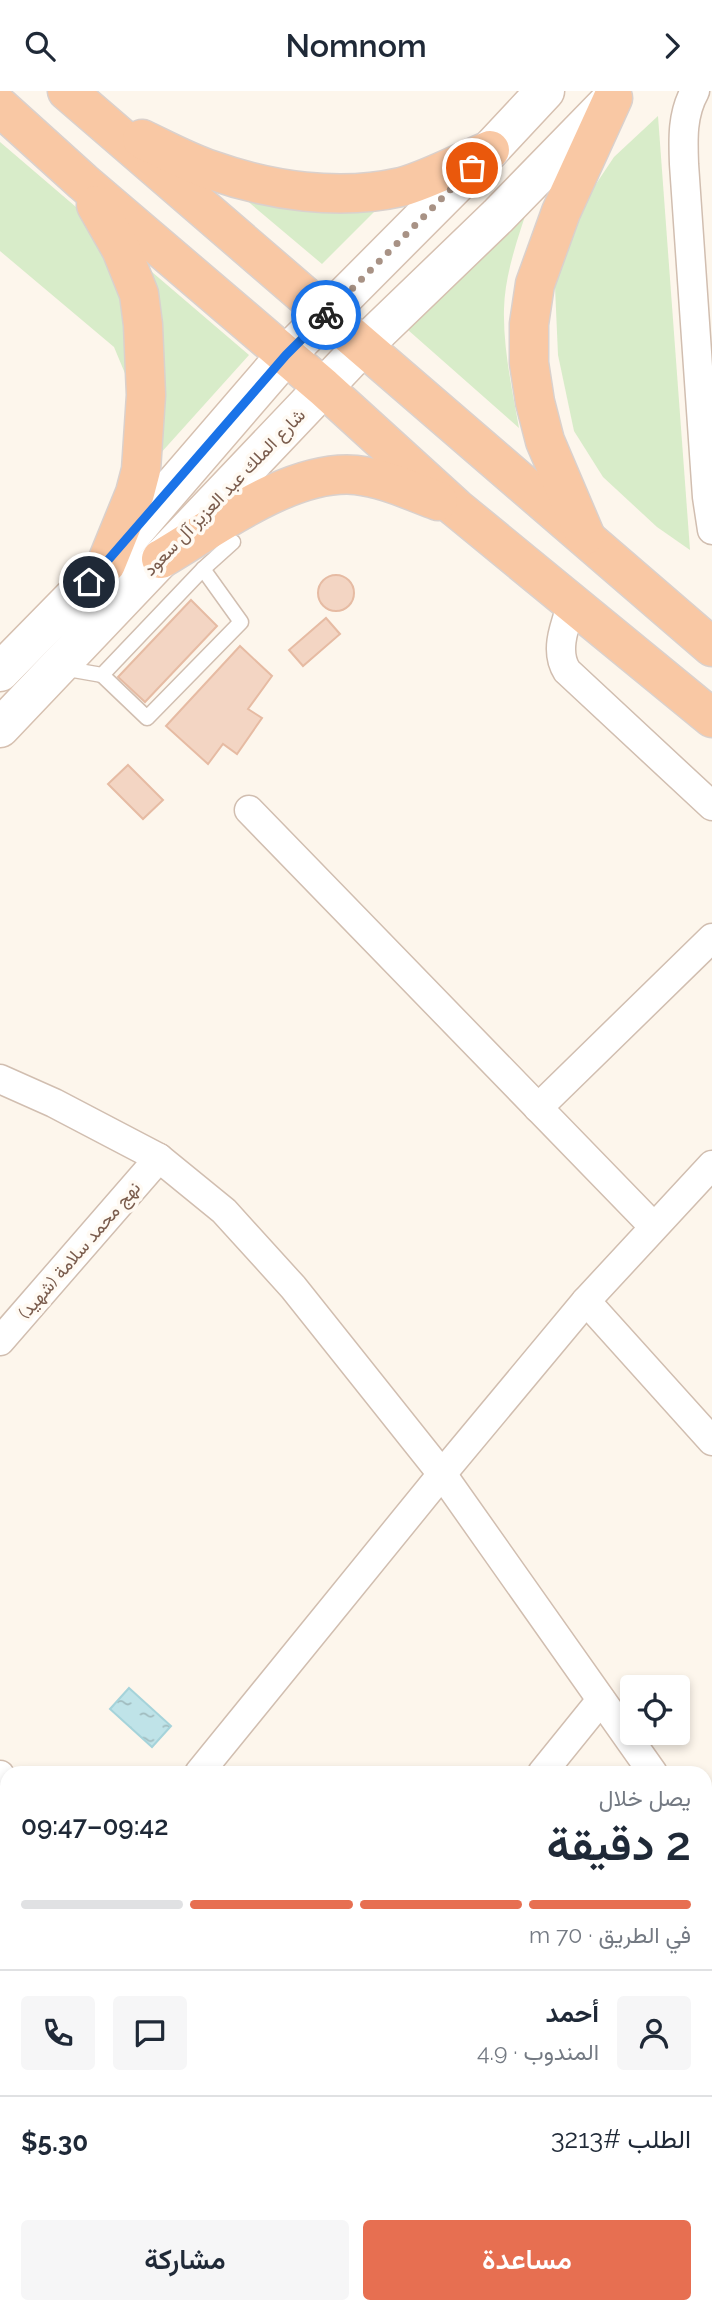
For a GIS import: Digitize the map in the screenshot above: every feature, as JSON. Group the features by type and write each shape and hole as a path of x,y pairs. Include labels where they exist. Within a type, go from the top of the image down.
{"highway":[{"path":"67,91 712,647"},
{"path":"589,543 545,440 529,363 529,324 535,284 561,212 616,94"},
{"path":"0,107 83,182 323,387 456,508 712,717"},
{"path":"104,122 209,170 266,186 316,193 373,191 403,186 490,150"},
{"path":"83,182 132,272 139,294 143,325 146,395 141,470 135,493 106,564"},
{"path":"160,559 269,497 304,481 327,476 356,475 381,480 456,508"}],"main road":[{"name":"شارع الملك عبد العزيز آل سعود","path":"0,672 106,564 286,355 490,150 544,91"},
{"name":"شارع الملك عبد العزيز آل سعود","path":"0,728 323,387 498,216 616,94"}],"street":[{"path":"695,91 685,120 684,165 707,497 712,530"},
{"path":"572,604 563,636 561,656 567,671 712,806"},
{"path":"249,810 653,1226"},
{"path":"538,1108 712,938"},
{"path":"0,1079 54,1103 159,1158 224,1211 293,1287 442,1474 648,1766"},
{"name":"نهج محمد سلامة (شهيد)","path":"0,1341 159,1158"},
{"path":"205,1766 586,1301 712,1165"},
{"path":"586,1301 712,1441"},
{"path":"548,1766 601,1700"}],"lane":[{"path":"102,675 233,541"},
{"path":"57,667 102,675 148,718 241,622 203,569"}],"green space":[{"path":"658,116 690,550 657,527 603,477 574,431 558,355 555,287 580,208 614,157"},
{"path":"0,142 249,355 159,455 114,347 0,251"},
{"path":"393,193 322,264 239,194"},
{"path":"529,204 509,269 504,309 506,354 519,428 408,330"}],"water":[{"path":"129,1688 171,1726 152,1747 110,1709"}],"building":[{"path":"336,575 349,580 354,593 349,606 336,611 323,606 318,593 323,580"},
{"path":"191,600 217,626 145,702 118,677"},
{"path":"326,618 340,634 303,666 289,650"},
{"path":"240,646 272,676 248,709 262,718 237,754 223,744 208,764 166,726"},
{"path":"128,765 163,800 143,819 108,784"}],"way so far":[{"path":"326,315 472,168"}],"route":[{"path":"89,582 286,355 326,315"}]}
